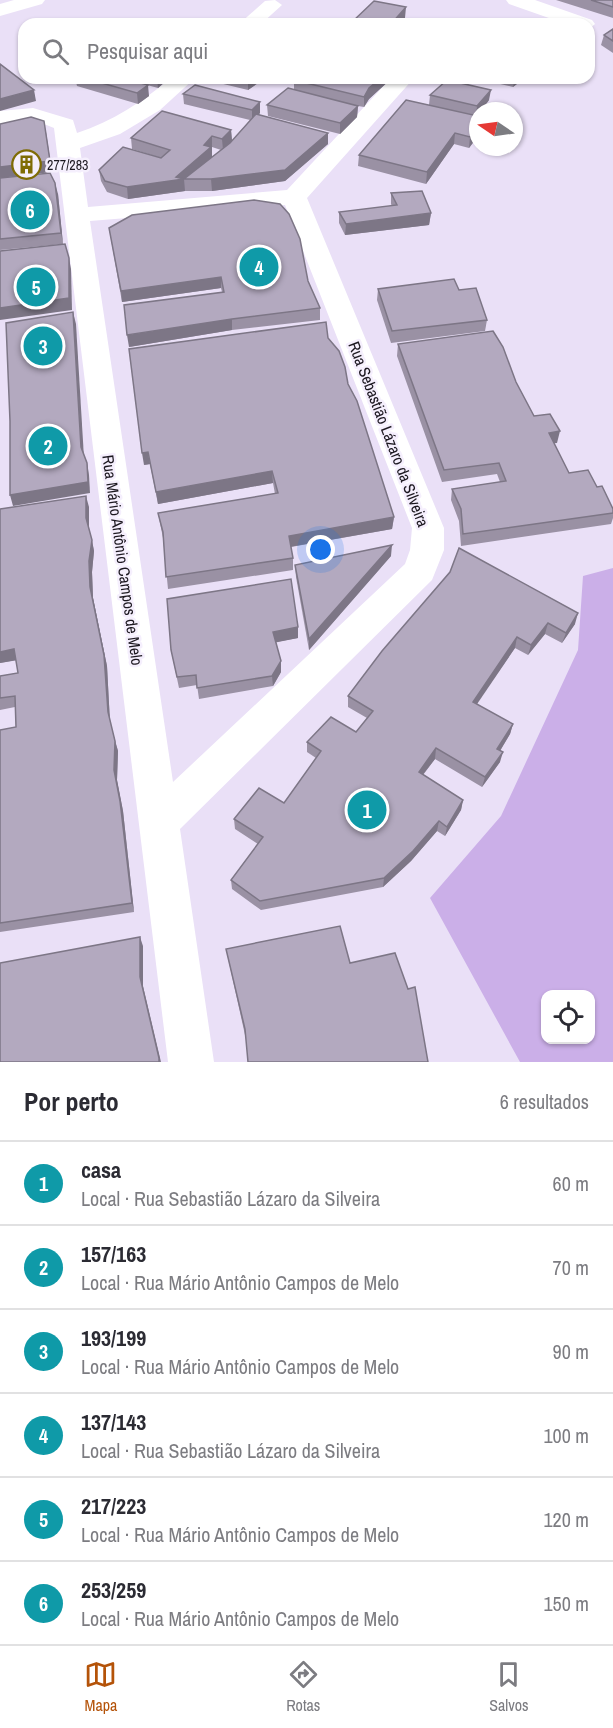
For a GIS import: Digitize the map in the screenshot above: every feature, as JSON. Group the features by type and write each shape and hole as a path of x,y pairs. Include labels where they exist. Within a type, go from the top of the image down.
{"street":[{"path":"0,10 35,0"},
{"path":"516,0 567,18"},
{"path":"256,18 272,4"},
{"path":"68,144 112,129 152,105 177,84"},
{"path":"77,215 294,197 398,84"},
{"name":"Rua Mário Antônio Campos de Melo","path":"0,118 28,115 48,117 65,125 190,1062"},
{"name":"Rua Sebastião Lázaro da Silveira","path":"159,823 420,570 427,550 428,528 294,197"}],"shaded area":[{"path":"613,568 613,1062 520,1062 430,898 501,816 578,650 583,576"}],"building":[{"path":"591,0 613,0 613,7"},
{"path":"374,1 406,7 396,18 356,18"},
{"path":"613,29 613,41 604,35"},
{"path":"0,64 18,78 18,84 26,84 34,90 0,99"},
{"path":"105,84 148,85 137,93"},
{"path":"310,84 374,84 364,97"},
{"path":"442,84 465,84 491,90 480,102 469,102 469,104 430,95"},
{"path":"195,85 260,102 252,110 183,94"},
{"path":"288,88 358,106 340,123 267,105"},
{"path":"406,100 469,114 469,137 455,133 427,172 359,155"},
{"path":"162,111 231,130 222,139 212,136 204,145 211,147 176,177 184,179 127,187 105,181 99,170 123,147 161,158 170,150 131,138"},
{"path":"256,114 328,133 285,170 211,179 184,179 230,143"},
{"path":"31,117 44,121 50,161 0,167 0,124"},
{"path":"50,173 55,183 61,233 0,239 0,178"},
{"path":"422,191 431,213 346,224 339,212 397,205 391,193"},
{"path":"254,200 280,204 289,214 300,239 308,281 320,308 127,335 124,305 224,292 221,277 121,291 109,228 132,215"},
{"path":"65,244 69,258 69,298 0,308 0,251"},
{"path":"454,279 459,290 476,288 487,320 392,331 378,289"},
{"path":"73,312 81,447 87,463 88,482 10,495 6,323"},
{"path":"326,322 328,338 339,351 345,367 348,384 357,401 394,517 289,536 293,558 166,577 163,532 158,513 278,493 272,471 156,492 148,452 142,453 129,349"},
{"path":"493,331 503,347 516,382 534,416 550,414 560,431 549,433 569,473 588,470 597,487 602,486 613,513 463,534 461,509 452,489 506,481 499,463 444,470 398,344"},
{"path":"86,496 86,518 92,540 89,561 90,587 104,655 108,712 115,741 114,770 132,903 0,923 0,730 16,727 15,696 0,698 0,676 18,673 14,649 0,652 0,509"},
{"path":"392,545 309,639 295,565"},
{"path":"459,548 578,613 566,633 548,623 531,645 517,637 473,702 513,724 497,749 503,752 485,777 436,748 419,772 463,800 447,827 439,821 413,851 384,878 260,901 231,880 263,837 234,819 259,788 284,803 321,751 307,742 331,717 356,732 373,711 348,696 382,651 450,572"},
{"path":"291,579 298,627 273,632 281,661 272,676 197,688 196,675 177,677 171,650 167,599"},
{"path":"340,926 350,963 395,953 408,989 415,987 428,1062 248,1062 245,1029 226,949"},
{"path":"140,937 140,977 159,1062 0,1062 0,963"}],"place":[{"name":"277/283","path":"26,165"},
{"name":"253/259","path":"30,210"},
{"name":"137/143","path":"259,267"},
{"name":"217/223","path":"36,287"},
{"name":"193/199","path":"43,346"},
{"name":"157/163","path":"48,446"},
{"name":"casa","path":"367,810"}]}
